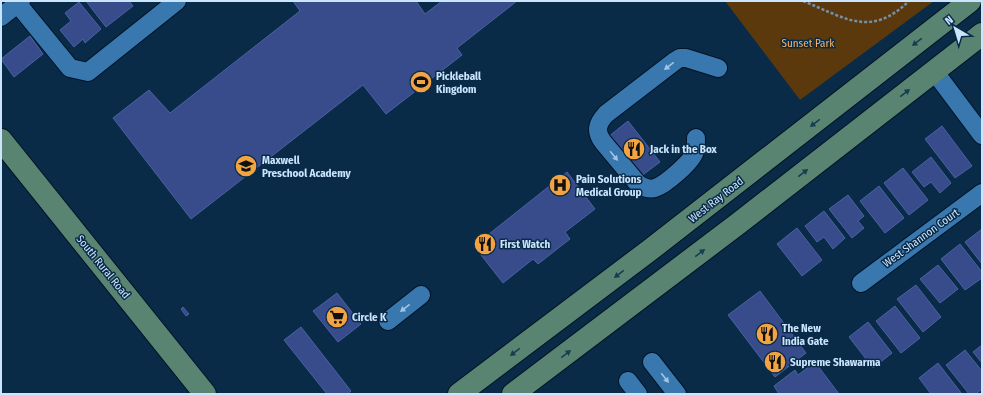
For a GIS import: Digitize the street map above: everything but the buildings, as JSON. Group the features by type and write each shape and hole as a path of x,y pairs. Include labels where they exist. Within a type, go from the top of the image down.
{"main road":[{"name":"West Ray Road","path":"459,394 650,250 970,1"},
{"path":"513,394 740,223 982,34"},
{"name":"South Rural Road","path":"1,140 205,394"},
{"path":"650,250 669,276"}],"street":[{"path":"1,16 19,2 70,68 88,72 178,1"},
{"path":"696,138 695,152 689,162 664,184 654,189 645,188 634,180 603,142 598,135 597,127 600,120 606,114 680,58 686,58 718,68"},
{"path":"934,71 982,135"},
{"name":"West Shannon Court","path":"861,283 982,193"},
{"path":"388,321 421,295"},
{"path":"652,362 677,394"}],"path":[{"path":"803,1 844,19 858,22 874,22 888,16 903,7 909,1"}],"green space":[{"name":"Sunset Park","path":"725,1 934,1 800,100"}],"place":[{"name":"Pickleball Kingdom","path":"421,82"},
{"name":"Jack in the Box","path":"634,149"},
{"name":"Maxwell Preschool Academy","path":"246,166"},
{"name":"Pain Solutions Medical Group","path":"560,185"},
{"name":"First Watch","path":"485,244"},
{"name":"Circle K","path":"337,317"},
{"name":"The New India Gate","path":"767,334"},
{"name":"Supreme Shawarma","path":"775,362"}]}
